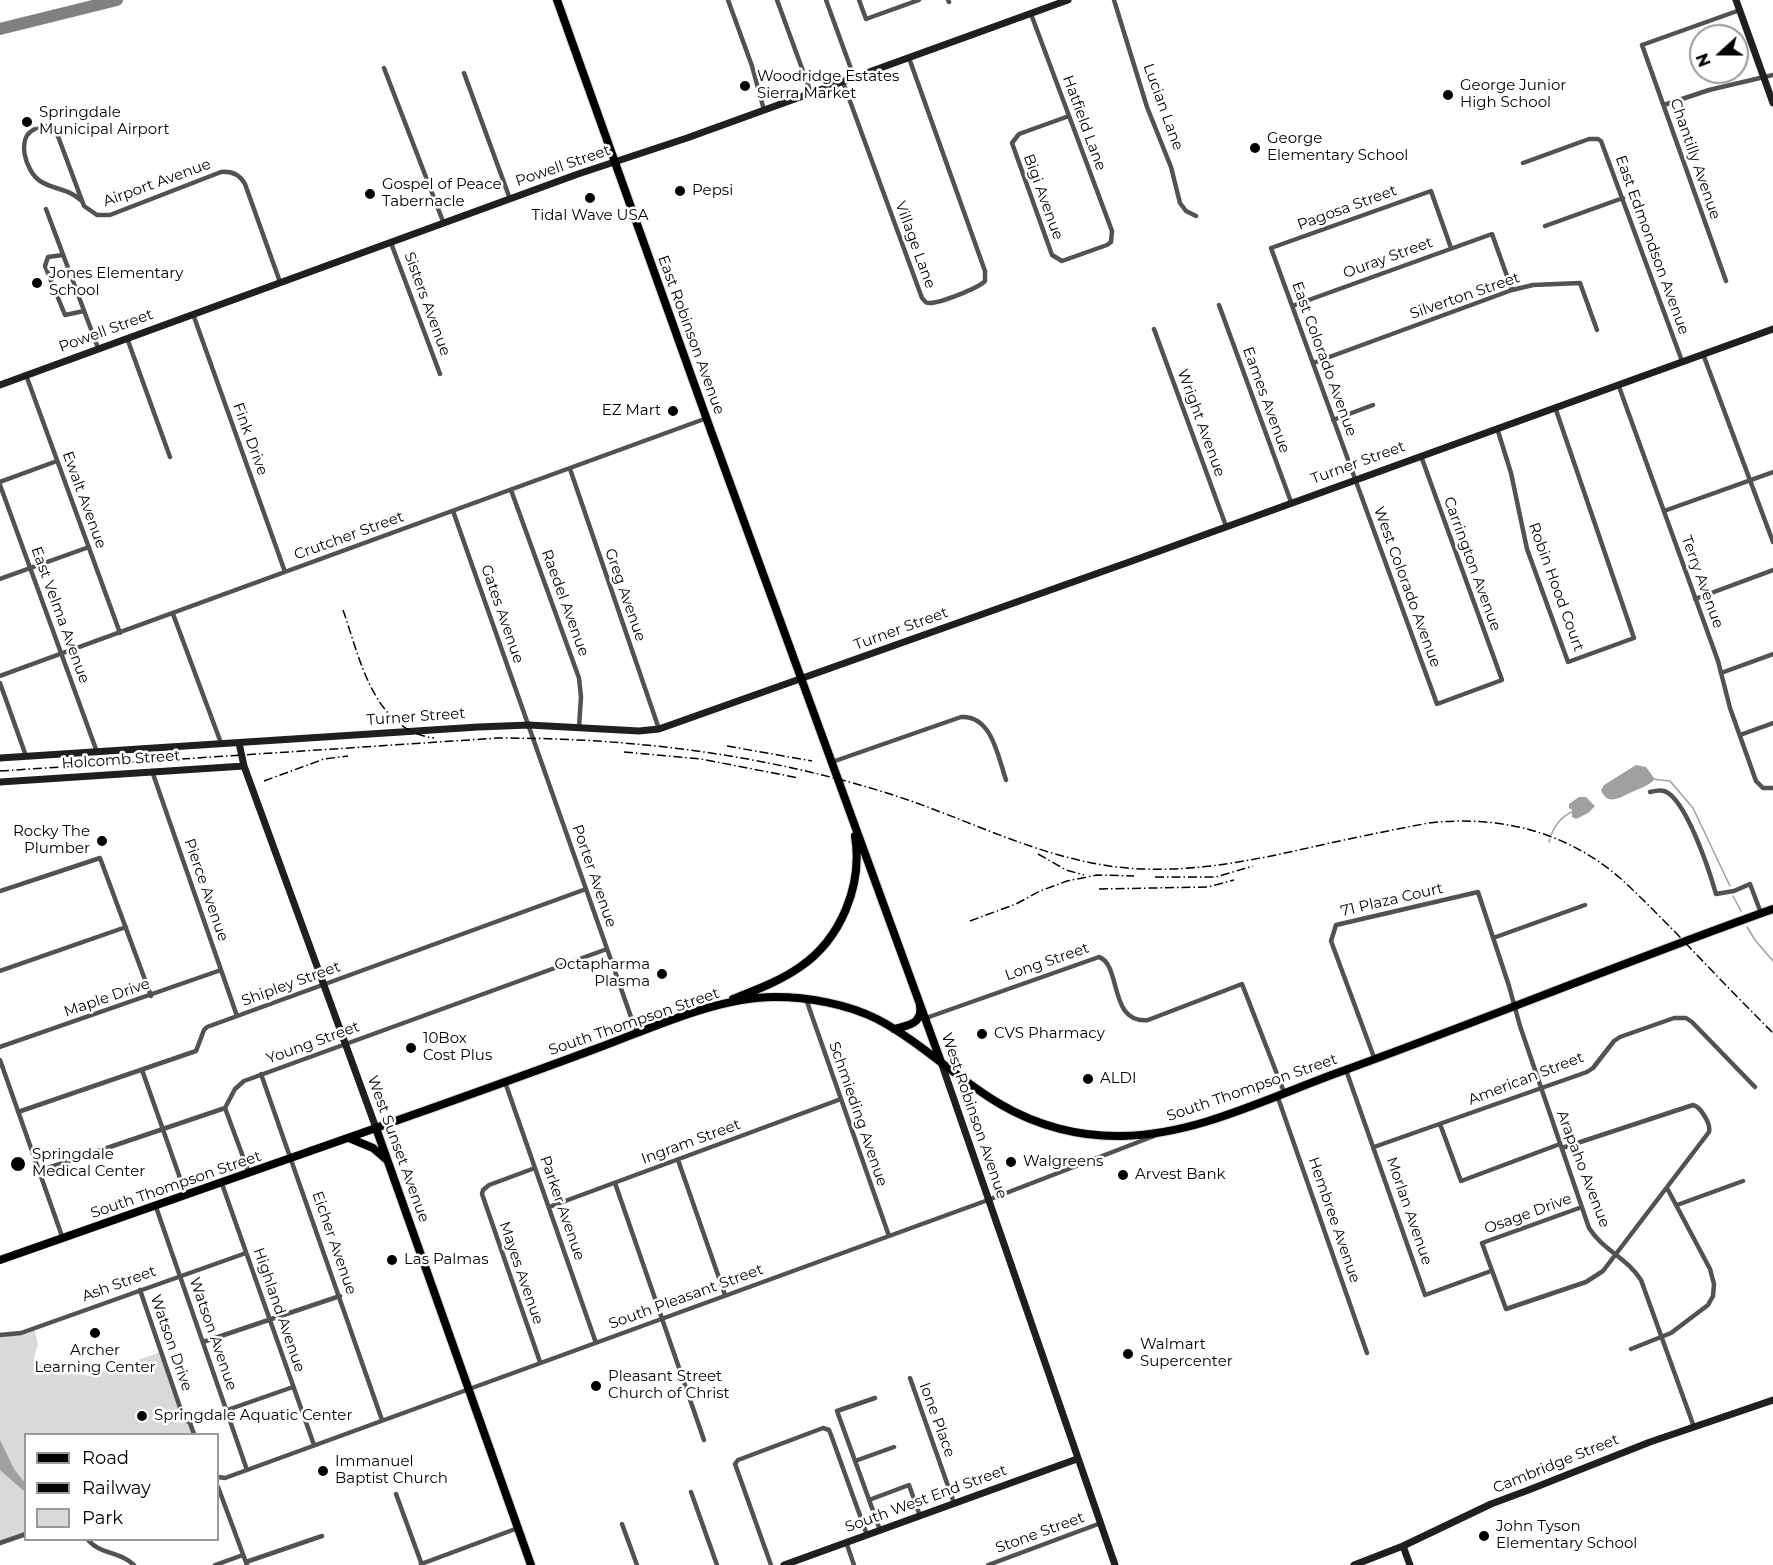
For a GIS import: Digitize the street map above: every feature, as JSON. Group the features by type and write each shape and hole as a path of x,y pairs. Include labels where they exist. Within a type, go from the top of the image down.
{"highway":[{"name":"East Robinson Avenue","path":"557,0 801,679"},
{"name":"West Robinson Avenue","path":"801,679 941,1062"},
{"path":"724,1003 777,980 810,960 830,938 845,912 855,878 858,861 852,818"},
{"path":"855,878 872,872"},
{"name":"South Thompson Street","path":"376,1128 724,1003 773,996 825,1002 864,1014 894,1029 998,1104 1054,1128 1104,1136 1162,1133 1190,1127 1375,1060 1514,1005 1773,909"},
{"path":"773,996 777,980"},
{"path":"894,1029 910,1026 916,1021 921,1010 919,999"},
{"name":"West Sunset Avenue","path":"376,1128 531,1565"},
{"path":"349,1138 373,1148 388,1161"}],"main road":[{"name":"South Thompson Street","path":"0,1260 222,1184 376,1128"}],"street":[{"path":"728,0 752,66 764,110"},
{"path":"777,0 811,93"},
{"path":"826,0 854,77"},
{"path":"859,0 866,19 919,0"},
{"name":"Powell Street","path":"0,385 510,199 1068,0"},
{"name":"Lucian Lane","path":"1114,0 1148,107 1171,167 1180,203 1186,211 1196,216"},
{"path":"1736,0 1773,103"},
{"name":"Chantilly Avenue","path":"1726,281 1642,45 1740,10"},
{"name":"Hatfield Lane","path":"1031,14 1112,231 1111,242 1102,248 1066,261 1058,261"},
{"name":"Village Lane","path":"843,82 922,298 925,302 934,303 967,291 982,285 986,276 985,271 909,58"},
{"path":"384,68 444,224"},
{"path":"464,73 510,199"},
{"path":"1664,105 1709,90 1773,75"},
{"name":"Bigi Avenue","path":"1058,261 1052,255 1012,147 1013,140 1019,134 1069,116"},
{"name":"Airport Avenue","path":"82,201 56,131 49,126 37,128 27,134 23,148 33,174 40,181 72,192 92,213 105,216 217,173 225,171 233,173 244,184 280,282"},
{"name":"East Edmondson Avenue","path":"1523,163 1589,139 1598,139 1604,146 1682,361"},
{"name":"Pagosa Street","path":"1271,248 1431,191 1451,248"},
{"path":"1545,226 1623,198"},
{"path":"46,209 98,348"},
{"name":"Ouray Street","path":"1292,306 1492,234 1512,291"},
{"name":"Sisters Avenue","path":"391,243 440,374"},
{"name":"East Colorado Avenue","path":"1271,248 1355,479"},
{"path":"63,255 48,256 45,266 65,315 84,311"},
{"name":"Silverton Street","path":"1313,363 1533,285 1580,283 1597,330"},
{"name":"Eames Avenue","path":"1219,306 1291,502"},
{"name":"Fink Drive","path":"193,314 285,572"},
{"name":"Wright Avenue","path":"1154,329 1226,526"},
{"name":"Turner Street","path":"0,758 421,730 529,726 639,731 659,729 1773,329"},
{"path":"127,338 170,457"},
{"path":"1703,354 1773,542"},
{"name":"Ewalt Avenue","path":"26,375 120,633"},
{"name":"Terry Avenue","path":"1618,384 1721,673 1730,708 1756,782 1763,788 1773,788"},
{"path":"1333,420 1373,405"},
{"name":"Robin Hood Court","path":"1497,428 1511,472 1527,549 1568,662 1634,638 1555,407"},
{"name":"Crutcher Street","path":"0,676 707,418"},
{"name":"Carrington Avenue","path":"1420,455 1502,680 1437,704"},
{"path":"0,483 57,461"},
{"name":"Greg Avenue","path":"570,469 659,729"},
{"path":"1664,512 1773,472"},
{"name":"West Colorado Avenue","path":"1355,479 1437,704"},
{"name":"East Velma Avenue","path":"0,483 97,752"},
{"name":"Raedel Avenue","path":"511,490 579,678 581,697 579,727"},
{"name":"Gates Avenue","path":"453,511 529,726"},
{"path":"0,579 89,547"},
{"path":"1695,599 1773,570"},
{"path":"173,614 221,743"},
{"path":"1721,673 1773,654"},
{"path":"0,683 26,756"},
{"path":"832,762 961,717 970,716 985,727 1006,780"},
{"path":"1740,735 1773,723"},
{"name":"Porter Avenue","path":"529,726 637,1034"},
{"name":"West Sunset Avenue","path":"239,743 244,766 376,1128"},
{"name":"Holcomb Street","path":"0,782 244,766"},
{"name":"Pierce Avenue","path":"152,771 237,1016"},
{"path":"1650,792 1664,791 1670,794 1678,805 1694,830 1716,894 1734,891 1750,884 1761,914"},
{"path":"0,891 100,858 151,996"},
{"name":"Shipley Street","path":"18,1112 196,1051 207,1026 586,889"},
{"name":"71 Plaza Court","path":"1375,1060 1331,941 1336,925 1478,892 1514,1005"},
{"path":"1493,938 1585,905"},
{"path":"0,972 126,927"},
{"name":"Young Street","path":"225,1108 239,1084 261,1074 607,948"},
{"name":"Long Street","path":"926,1018 1099,957 1107,962 1119,998 1128,1014 1138,1021 1148,1020 1242,984"},
{"name":"Maple Drive","path":"0,1047 221,970"},
{"name":"Hembree Avenue","path":"1242,984 1367,1353"},
{"name":"Schmieding Avenue","path":"806,999 889,1236"},
{"name":"Arapaho Avenue","path":"1514,1005 1540,1088 1589,1228 1595,1238 1627,1263 1641,1280 1694,1427"},
{"name":"American Street","path":"1374,1148 1587,1072 1620,1037 1680,1017 1692,1022 1755,1087"},
{"path":"0,1060 63,1239"},
{"name":"West Robinson Avenue","path":"941,1062 1116,1565"},
{"path":"142,1070 186,1196"},
{"name":"Morlan Avenue","path":"1346,1070 1425,1295 1491,1271"},
{"name":"Eicher Avenue","path":"261,1074 382,1420"},
{"name":"Parker Avenue","path":"506,1082 596,1343"},
{"name":"Ingram Street","path":"549,1207 841,1099"},
{"path":"1440,1124 1461,1181 1561,1146 1697,1105 1711,1129 1603,1271 1586,1282 1506,1309 1491,1271"},
{"path":"39,1171 225,1108 249,1174"},
{"name":"South Pleasant Street","path":"219,1478 225,1478 988,1200 1162,1133"},
{"path":"678,1160 725,1295"},
{"name":"Mayes Avenue","path":"535,1168 489,1185 483,1190 483,1199 540,1362"},
{"path":"1677,1205 1743,1181"},
{"path":"615,1183 704,1440"},
{"name":"Highland Avenue","path":"222,1184 314,1445"},
{"path":"1631,1349 1671,1334 1708,1305 1713,1296 1714,1284 1710,1269 1667,1188"},
{"name":"Watson Avenue","path":"156,1207 247,1470"},
{"name":"Osage Drive","path":"1491,1271 1482,1244 1582,1207"},
{"name":"Ash Street","path":"0,1334 21,1333 246,1253"},
{"name":"Watson Drive","path":"140,1290 184,1419 190,1423 194,1433"},
{"path":"203,1342 340,1296"},
{"name":"Ione Place","path":"909,1378 954,1503"},
{"path":"190,1423 293,1387"},
{"path":"875,1398 837,1411 880,1530"},
{"name":"Cambridge Street","path":"1354,1565 1403,1546 1491,1504 1650,1442 1773,1400"},
{"path":"771,1565 735,1464 738,1460 824,1428 829,1430 867,1535"},
{"path":"855,1461 894,1447"},
{"name":"South West End Street","path":"784,1565 1077,1458"},
{"path":"869,1500 909,1485 920,1516"},
{"path":"219,1490 246,1564 322,1536"},
{"path":"691,1492 717,1565"},
{"path":"396,1494 421,1564 518,1528"},
{"name":"Stone Street","path":"988,1565 1101,1523"},
{"path":"622,1524 637,1565"},
{"path":"0,1543 24,1535"},
{"path":"90,1541 99,1550 119,1554 134,1565"},
{"path":"846,1542 854,1565"},
{"path":"1403,1546 1410,1565"},
{"path":"215,1565 243,1555"}],"green space":[{"path":"34,1328 38,1344 34,1357 37,1364 51,1370 91,1376 161,1352 184,1419 190,1423 194,1433 24,1433 24,1534 0,1543 0,1335"}],"shaded area":[{"path":"1636,765 1646,767 1654,778 1653,781 1618,798 1607,798 1601,790 1604,785"},
{"path":"1579,797 1586,797 1595,806 1588,813 1576,819 1572,817 1569,804"},
{"path":"0,1440 14,1469 24,1482 24,1491 0,1470"}],"waterway":[{"path":"1652,779 1670,781 1693,808 1730,886"},
{"path":"1551,835 1559,821 1572,812"},
{"path":"1733,896 1741,911"},
{"path":"1747,927 1773,961"}],"taxiway":[{"path":"0,29 117,0"}],"railway":[{"path":"343,610 363,669 383,707 396,721 413,732 434,738"},
{"path":"0,771 499,738 648,745 794,768 890,794 1007,838 1066,857 1096,864 1153,869 1179,869 1230,863 1429,823 1455,821 1506,824 1554,838 1577,848 1620,878 1773,1033"},
{"path":"727,746 812,761"},
{"path":"624,752 701,759 799,778"},
{"path":"264,781 324,759 348,756"},
{"path":"1038,854 1066,870 1084,875"},
{"path":"1155,877 1216,877 1253,866"},
{"path":"970,921 1016,904 1040,891 1067,881 1097,875 1134,876"},
{"path":"1099,889 1208,887 1234,880"}],"place":[{"name":"Woodridge Estates Sierra Market","path":"745,86"},
{"name":"George Junior High School","path":"1448,95"},
{"name":"Springdale Municipal Airport","path":"27,122"},
{"name":"George Elementary School","path":"1255,148"},
{"name":"Pepsi","path":"680,191"},
{"name":"Gospel of Peace Tabernacle","path":"370,194"},
{"name":"Tidal Wave USA","path":"590,198"},
{"name":"Jones Elementary School","path":"37,283"},
{"name":"EZ Mart","path":"673,411"},
{"name":"Rocky The Plumber","path":"102,841"},
{"name":"Octapharma Plasma","path":"662,974"},
{"name":"CVS Pharmacy","path":"982,1034"},
{"name":"10Box Cost Plus","path":"411,1048"},
{"name":"ALDI","path":"1088,1079"},
{"name":"Walgreens","path":"1011,1162"},
{"name":"Springdale Medical Center","path":"18,1164"},
{"name":"Arvest Bank","path":"1123,1175"},
{"name":"Las Palmas","path":"392,1260"},
{"name":"Archer Learning Center","path":"95,1333"},
{"name":"Walmart Supercenter","path":"1128,1354"},
{"name":"Pleasant Street Church of Christ","path":"596,1386"},
{"name":"Springdale Aquatic Center","path":"142,1416"},
{"name":"Immanuel Baptist Church","path":"323,1471"},
{"name":"John Tyson Elementary School","path":"1484,1536"}]}
